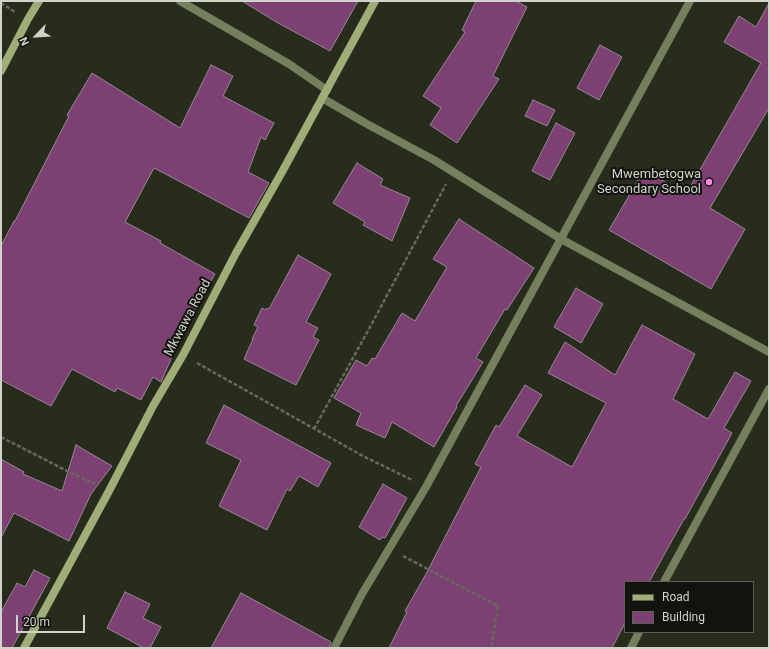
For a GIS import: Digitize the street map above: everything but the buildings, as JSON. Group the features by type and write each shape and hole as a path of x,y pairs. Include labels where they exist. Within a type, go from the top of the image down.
{"street":[{"path":"1,71 39,1"},
{"path":"180,1 289,64 327,90"},
{"name":"Mkwawa Road","path":"24,648 110,491 153,406 183,355 236,253 375,1"},
{"path":"334,648 362,594 390,550 426,487 690,1"},
{"path":"322,98 452,172 561,239 769,352"},
{"path":"665,581 769,389"},
{"path":"631,648 638,633"}],"path":[{"path":"314,429 452,172"},
{"path":"183,355 363,456 426,487"},
{"path":"1,437 71,474 110,491"},
{"path":"390,550 498,606 491,648"}],"place":[{"name":"Mwembetogwa Secondary School","path":"709,182"}]}
